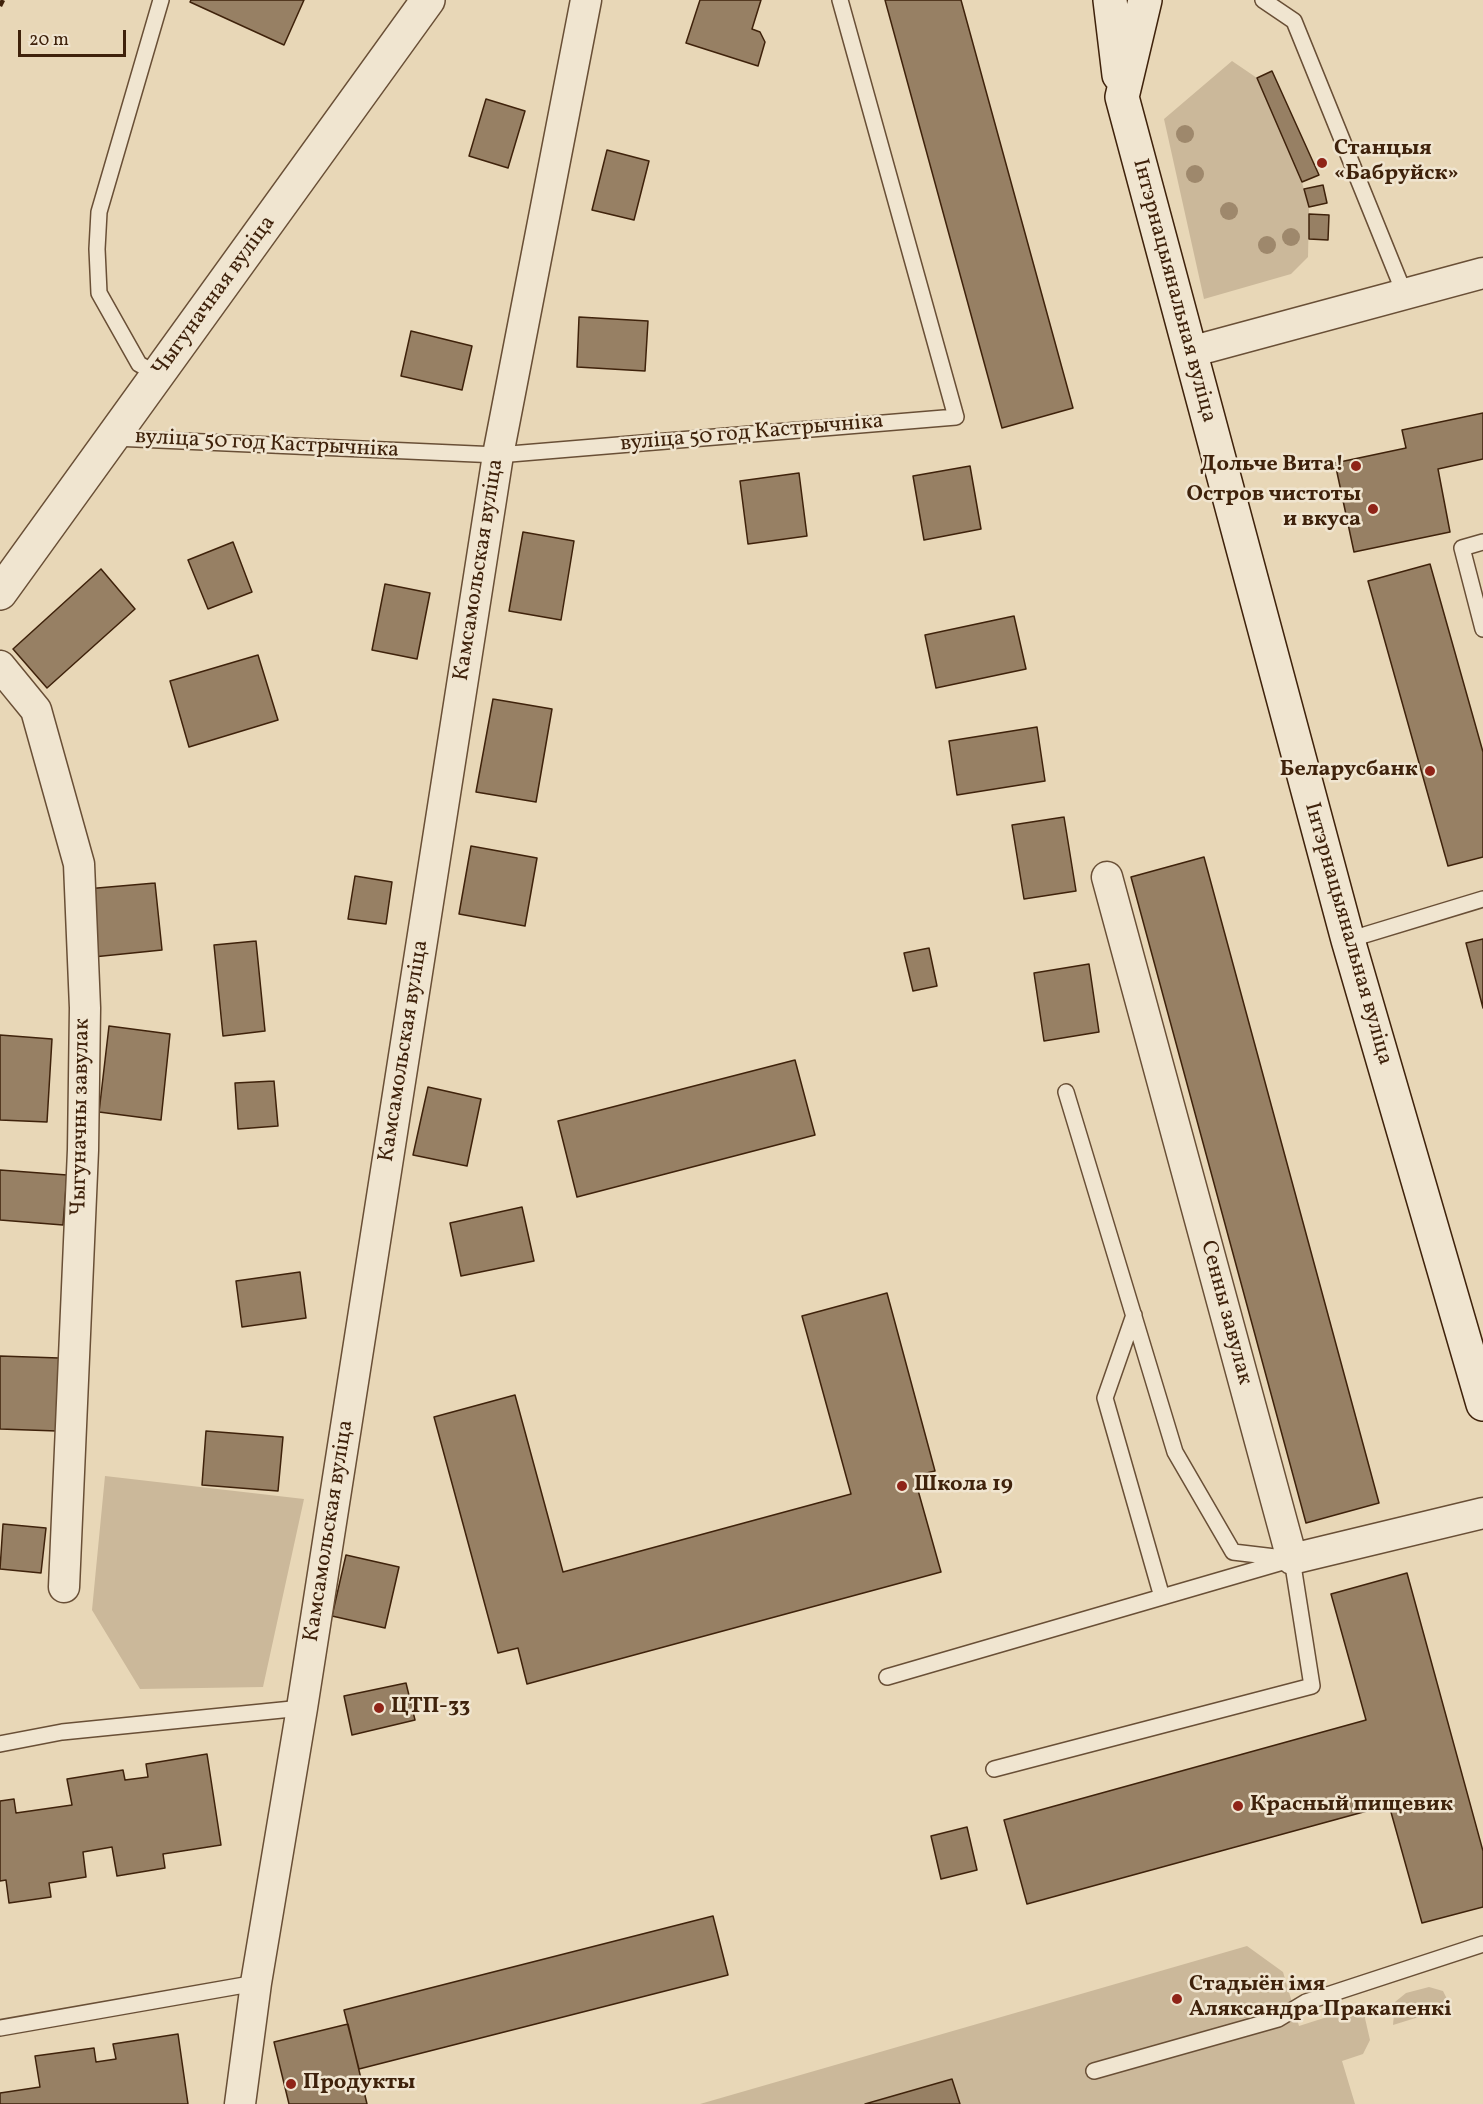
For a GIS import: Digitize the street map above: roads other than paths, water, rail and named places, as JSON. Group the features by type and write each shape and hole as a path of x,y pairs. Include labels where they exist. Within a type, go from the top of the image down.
{"main road":[{"name":"Чыгуначная вуліца","path":"0,593 428,0"},
{"path":"1094,0 1122,97"},
{"path":"1110,0 1122,97"},
{"name":"Інтэрнацыянальная вуліца","path":"1150,3 1122,97 1348,940 1483,1404"}],"street":[{"name":"Камсамольская вуліца","path":"240,2104 256,1983 302,1708 498,455 586,0"},
{"path":"1190,352 1483,273"},
{"name":"Чыгуначны завулак","path":"0,666 36,710 79,864 85,1008 83,1150 64,1587"},
{"name":"Сенны завулак","path":"1107,877 1292,1559"},
{"path":"1292,1559 1483,1513"}],"lane":[{"path":"159,375 139,364 99,293 97,249 99,212 160,0"},
{"name":"вуліца 50 год Кастрычніка","path":"114,438 498,455 957,417 840,0"},
{"path":"1263,0 1294,21 1405,295"},
{"path":"1483,542 1462,548 1483,629"},
{"path":"1348,940 1483,899"},
{"path":"1066,1092 1175,1452 1233,1552 1292,1559"},
{"path":"1134,1315 1105,1398 1162,1597"},
{"path":"887,1677 1292,1559"},
{"path":"994,1769 1312,1686 1292,1559"},
{"path":"0,1744 62,1732 302,1708"},
{"path":"1094,2071 1278,2019 1306,2002 1483,1944"},
{"path":"0,2028 256,1983"}],"railway":[{"path":"0,6 3,0"}],"place":[{"name":"Станцыя «Бабруйск»","path":"1322,163"},
{"name":"Дольче Вита!","path":"1356,466"},
{"name":"Остров чистоты и вкуса","path":"1373,509"},
{"name":"Беларусбанк","path":"1430,771"},
{"name":"Школа 19","path":"902,1486"},
{"name":"ЦТП-33","path":"379,1708"},
{"name":"Красный пищевик","path":"1238,1806"},
{"name":"Стадыён імя Аляксандра Пракапенкі","path":"1177,1999"},
{"name":"Продукты","path":"291,2084"}]}
